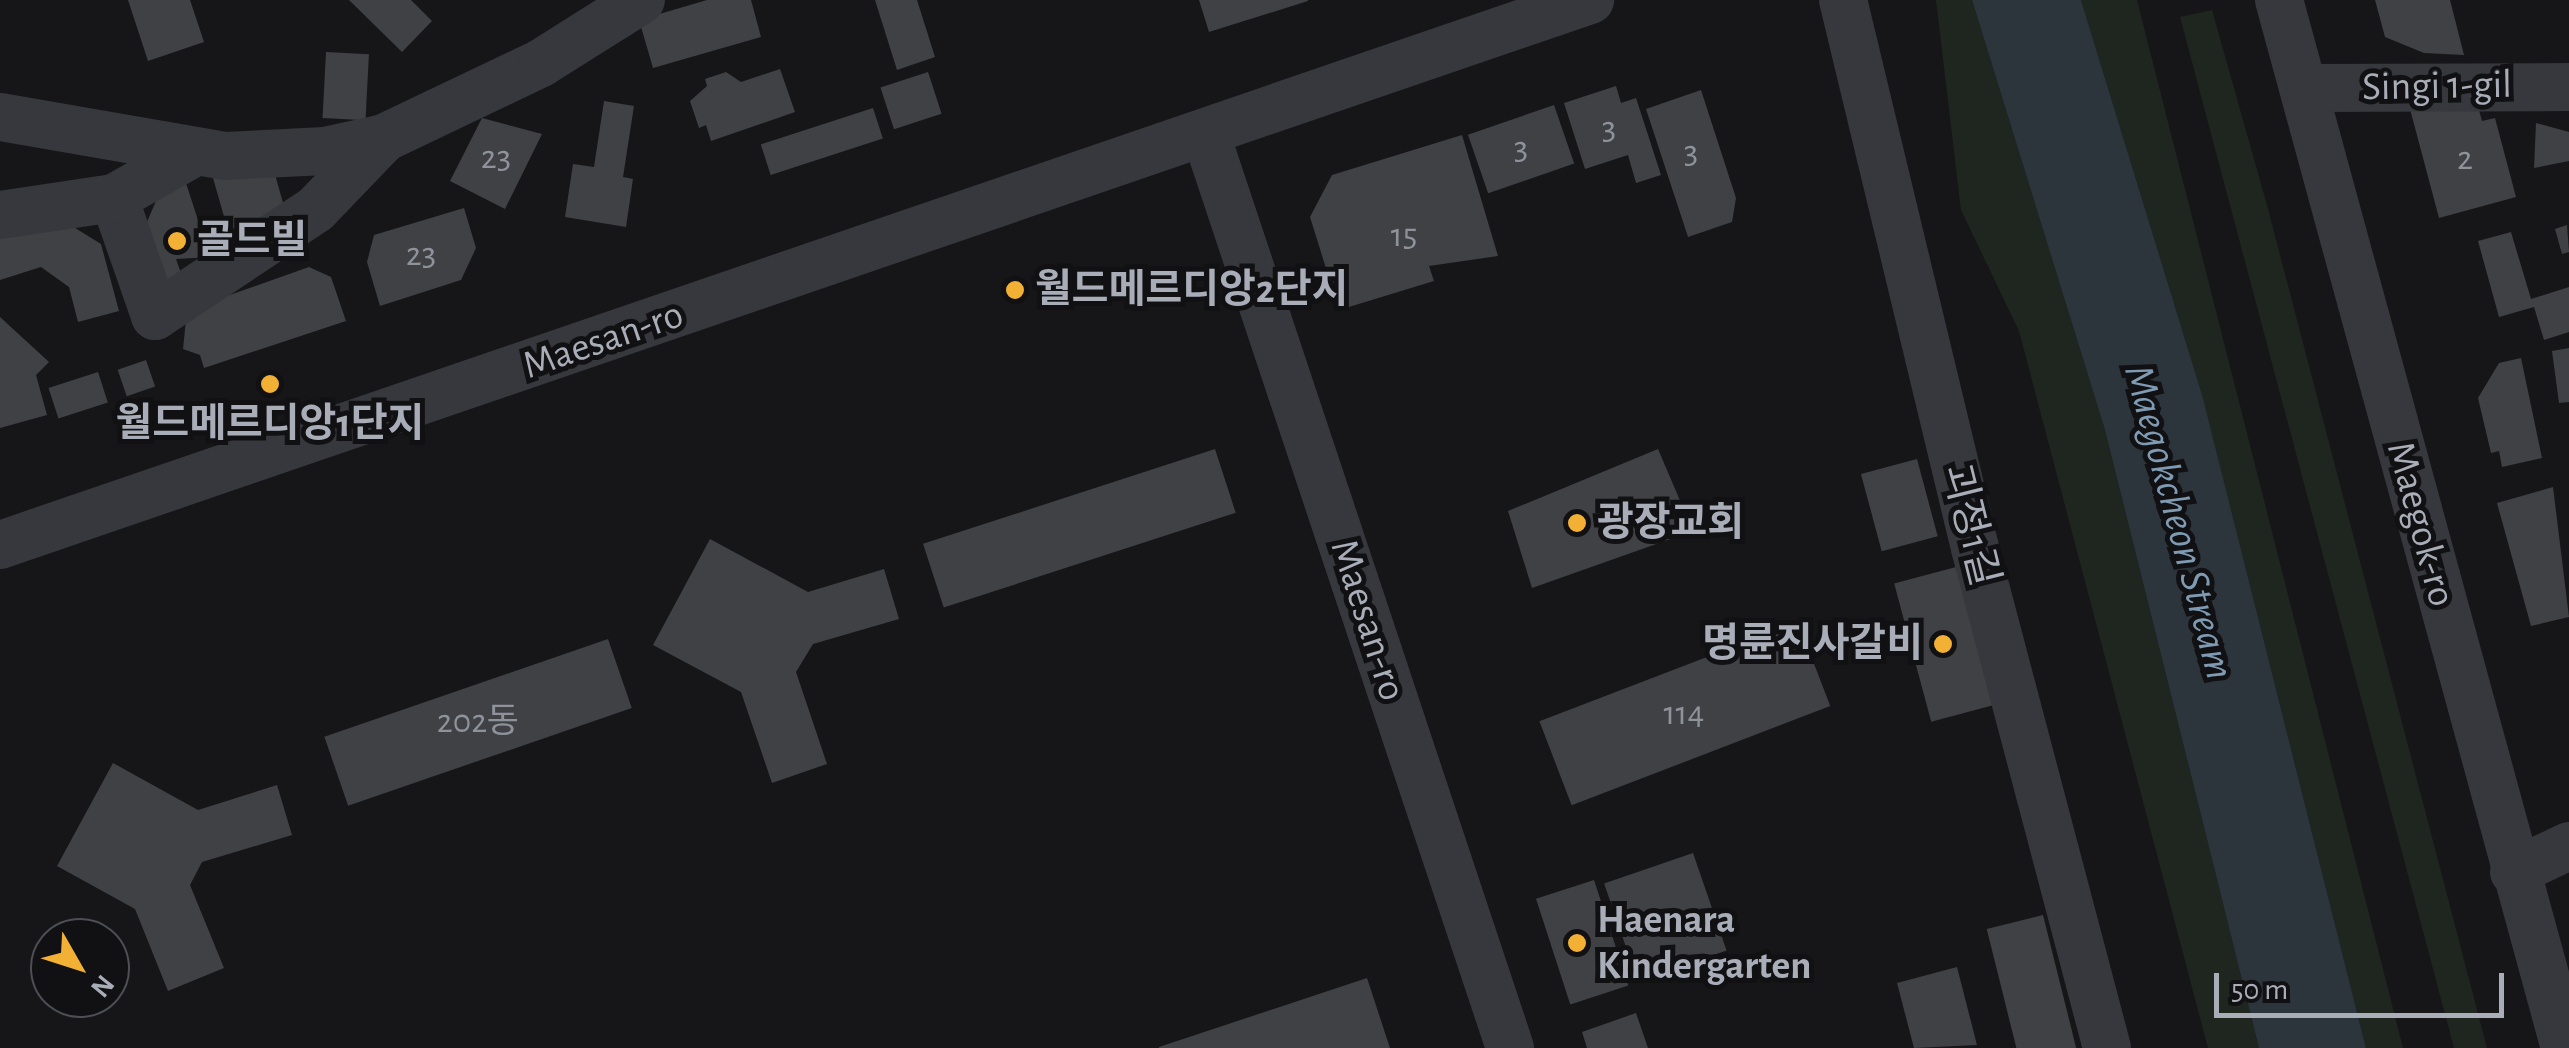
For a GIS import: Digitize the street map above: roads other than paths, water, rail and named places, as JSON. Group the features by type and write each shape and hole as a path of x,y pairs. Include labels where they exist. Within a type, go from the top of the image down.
{"street":[{"name":"Maesan-ro","path":"0,546 1590,0"},
{"name":"괴정1길","path":"1843,0 1975,548 2108,1048"},
{"name":"Maegok-ro","path":"2279,0 2514,872 2566,1048"},
{"path":"0,117 195,152 325,150 384,138 541,63 614,7"},
{"name":"Singi 1-gil","path":"2305,88 2569,87"},
{"name":"Maesan-ro","path":"1206,135 1510,1048"},
{"path":"114,198 155,316 316,209 384,138"},
{"path":"0,215 114,198 195,152"},
{"path":"2514,872 2569,846"}],"water":[{"name":"Maegokcheon Stream","path":"1972,0 2081,0 2203,398 2366,1048 2259,1048 2105,430"}],"place":[{"name":"골드빌","path":"177,241"},
{"name":"월드메르디앙2단지","path":"1015,290"},
{"name":"월드메르디앙1단지","path":"270,384"},
{"name":"광장교회","path":"1577,523"},
{"name":"명륜진사갈비","path":"1943,644"},
{"name":"Haenara Kindergarten","path":"1577,943"}]}
